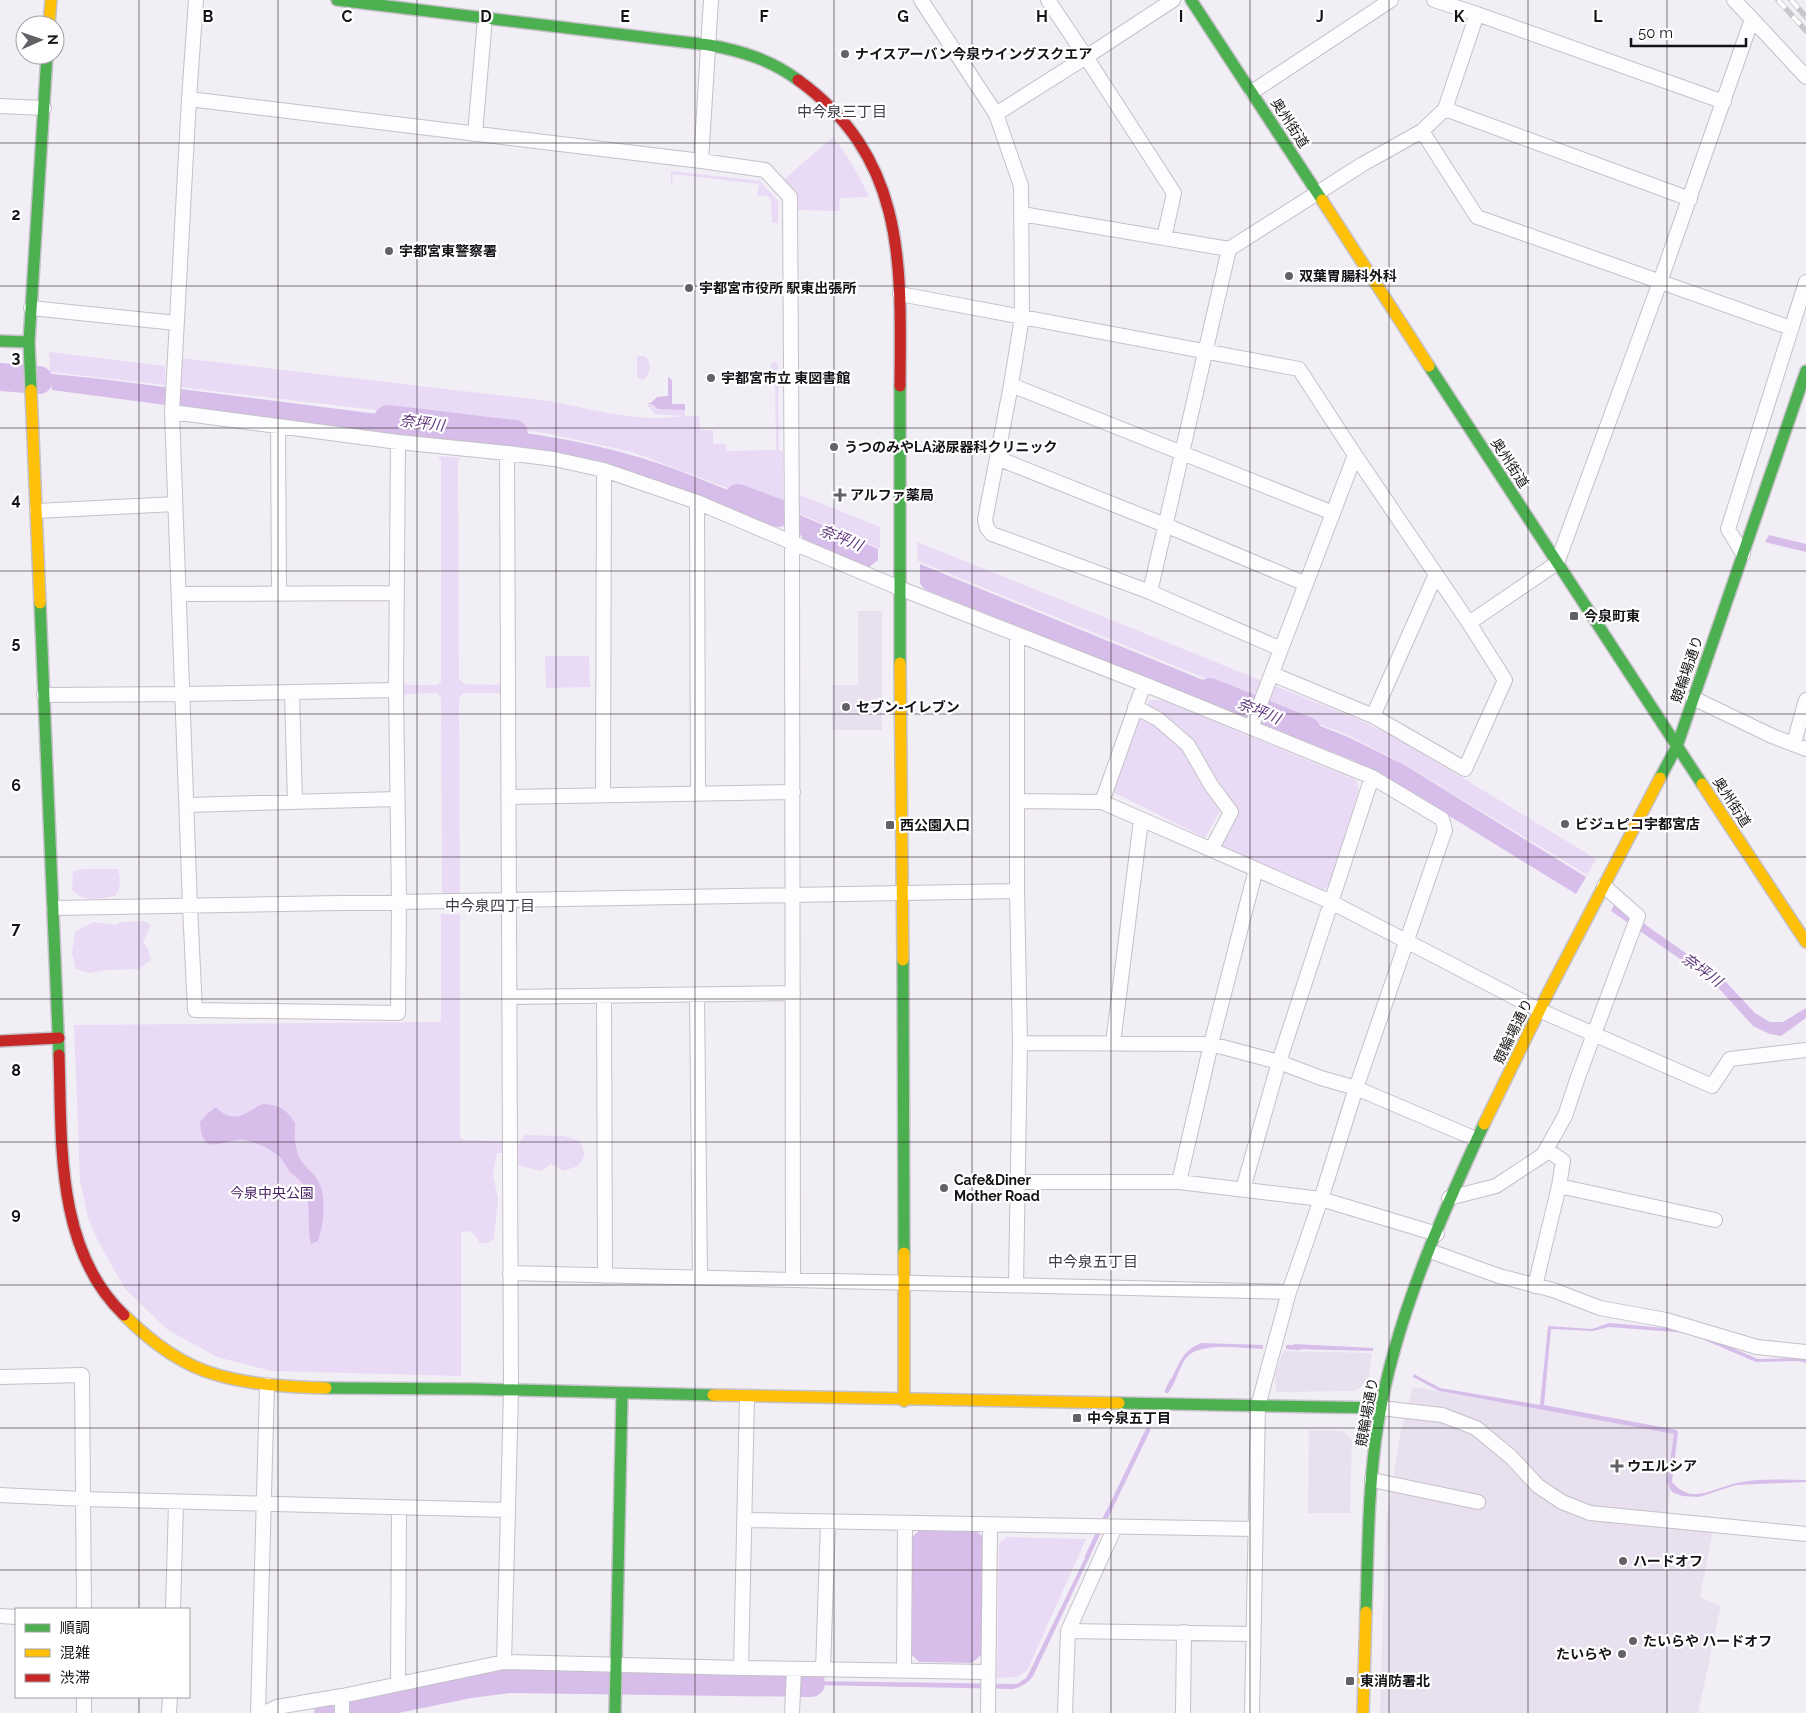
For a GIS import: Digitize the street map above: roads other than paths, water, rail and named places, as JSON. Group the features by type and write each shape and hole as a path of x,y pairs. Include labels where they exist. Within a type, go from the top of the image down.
{"street":[{"path":"49,15 50,0"},
{"path":"196,0 172,407 195,1010 398,1013 399,903 396,690 398,442"},
{"path":"337,0 709,45 736,50 759,58 800,81 826,101 862,144 876,169 893,222 900,294 899,588 903,893 904,1401"},
{"path":"701,161 712,0"},
{"path":"921,0 996,114 1021,186 1022,317 985,520 987,528 992,534 1150,592 1281,649"},
{"path":"1048,0 1174,193 1164,238"},
{"path":"996,114 1173,0"},
{"name":"奥州街道","path":"1190,0 1252,92 1557,563 1806,942"},
{"path":"1252,92 1391,0"},
{"path":"1434,0 1724,102"},
{"path":"1734,0 1806,77"},
{"path":"1022,214 1229,249 1364,164 1422,131 1445,108 1476,14"},
{"path":"476,134 485,18"},
{"path":"1469,623 1557,563 1690,199 1752,19"},
{"path":"46,65 29,342 63,1156 66,1193 72,1225 86,1261 108,1300 137,1330 169,1352 212,1374 266,1385 298,1388 511,1390 904,1401 1381,1408 1442,1415 1476,1428 1511,1457 1538,1486 1562,1502 1590,1513 1806,1534"},
{"path":"189,99 765,170 790,198 794,1279"},
{"path":"0,106 44,108"},
{"path":"1445,108 1690,199"},
{"path":"1422,131 1477,217 1791,328"},
{"path":"1150,592 1229,249"},
{"path":"1743,554 1728,529 1806,282"},
{"path":"900,294 1299,369 1505,680 1465,769 1373,716 1272,674"},
{"path":"31,308 176,323"},
{"path":"0,340 29,342"},
{"name":"競輪場通り","path":"1363,1713 1372,1480 1381,1408 1402,1329 1450,1198 1476,1139 1539,1010 1677,746 1806,371"},
{"path":"1011,385 1333,513"},
{"path":"172,407 278,426 398,442 554,459 604,470 698,502 899,588 1144,684 1372,777 1442,819 1445,830 1356,1088 1289,1292 1258,1406 1252,1713"},
{"path":"278,426 279,593"},
{"path":"504,1662 511,1390 507,453"},
{"path":"1251,728 1356,455"},
{"path":"997,458 1306,584"},
{"path":"603,795 604,470"},
{"path":"698,502 698,793"},
{"path":"37,511 175,504"},
{"path":"1373,716 1436,574"},
{"path":"179,594 397,593"},
{"path":"1016,1285 1020,1043 1017,891 1017,634"},
{"path":"1102,802 1144,684"},
{"path":"44,695 396,690"},
{"path":"292,692 295,802"},
{"path":"1693,698 1772,736 1800,746 1806,700"},
{"path":"1135,707 1158,718 1188,744 1211,785 1231,812 1211,850"},
{"path":"1243,1189 1279,1062 1372,777"},
{"path":"508,797 793,792"},
{"path":"187,805 397,799"},
{"path":"1017,801 1102,802 1331,902 1539,1010 1712,1086 1730,1059 1806,1050"},
{"path":"1113,1043 1141,820"},
{"path":"1179,1182 1256,869"},
{"path":"1450,1198 1496,1186 1543,1155 1565,1116 1638,916 1604,886"},
{"path":"54,908 1017,891"},
{"path":"509,997 793,993"},
{"path":"697,995 700,1277"},
{"path":"604,996 605,1276"},
{"path":"0,1041 59,1038"},
{"path":"1020,1043 1212,1044 1279,1062 1321,1078 1356,1088 1476,1139"},
{"path":"1535,1286 1559,1186 1563,1161 1546,1149"},
{"path":"1018,1182 1179,1182 1243,1189 1321,1199 1437,1234"},
{"path":"1559,1186 1715,1220"},
{"path":"1430,1251 1499,1276 1600,1308 1666,1320 1757,1347 1806,1352"},
{"path":"510,1273 1289,1292"},
{"path":"0,1377 82,1375 84,1608"},
{"path":"258,1713 266,1385"},
{"path":"615,1713 622,1394"},
{"path":"741,1668 747,1397"},
{"path":"1372,1480 1478,1502"},
{"path":"0,1495 176,1502 508,1510"},
{"path":"173,1608 176,1502"},
{"path":"398,1684 399,1507"},
{"path":"744,1520 1255,1529"},
{"path":"823,1669 828,1522"},
{"path":"904,1670 905,1523"},
{"path":"988,1713 990,1525"},
{"path":"1065,1713 1068,1631 1114,1527"},
{"path":"0,1616 15,1617"},
{"path":"1068,1631 1253,1634"},
{"path":"1183,1713 1184,1632"},
{"path":"264,1713 277,1707 342,1696 504,1662 988,1672"},
{"path":"792,1713 794,1669"},
{"path":"342,1696 342,1713"},
{"path":"84,1698 84,1713"},
{"path":"169,1713 170,1698"}],"water":[{"path":"52,374 425,420 422,439 52,390"},
{"path":"668,377 672,380 672,404 685,404 685,410 658,409 652,404 647,404 657,397 668,396"},
{"path":"478,426 588,444 661,464 771,507 771,527 660,482 476,443"},
{"path":"800,515 878,549 878,560 868,568 804,540 799,533"},
{"path":"1769,535 1806,544 1806,552 1765,542"},
{"path":"920,564 1247,698 1240,715 924,589 920,583"},
{"path":"1275,708 1348,737 1403,764 1586,877 1576,894 1391,780 1352,760 1268,727"},
{"path":"1616,901 1650,928 1724,980 1755,1013 1770,1022 1783,1022 1806,1008 1806,1018 1781,1036 1770,1034 1753,1026 1713,982 1611,911"},
{"path":"262,1104 281,1108 292,1118 295,1123 295,1141 298,1155 304,1165 315,1176 322,1191 324,1208 322,1226 318,1241 311,1244 305,1190 302,1183 289,1171 280,1157 265,1147 249,1141 241,1140 211,1144 206,1141 202,1134 200,1122 216,1107 228,1116 233,1117 244,1114"},
{"path":"1609,1323 1690,1330 1758,1359 1800,1358 1806,1359 1806,1363 1799,1361 1756,1362 1688,1333 1609,1327 1593,1331 1551,1329 1544,1405 1677,1430 1672,1482 1681,1490 1692,1494 1754,1480 1806,1480 1806,1482 1736,1485 1699,1497 1682,1496 1672,1492 1667,1482 1674,1434 1439,1391 1413,1377 1414,1374 1440,1388 1540,1405 1548,1326 1592,1329"},
{"path":"1202,1343 1263,1345 1263,1349 1222,1347 1201,1349 1186,1358 1172,1387 1168,1386 1185,1355 1189,1350"},
{"path":"1294,1344 1373,1348 1373,1351 1293,1349"},
{"path":"1143,1435 1147,1437 1108,1518 1104,1516"},
{"path":"921,1529 976,1530 983,1537 982,1654 972,1663 919,1662 911,1654 911,1538"},
{"path":"1088,1552 1091,1554 1033,1676 1022,1686 1013,1689 811,1685 812,1681 1017,1684 1026,1678 1029,1673"},
{"path":"649,1677 769,1680 768,1684 649,1681"},
{"path":"506,1678 589,1679 589,1684 505,1681 358,1709 357,1706"}],"waterway":[{"name":"奈坪川","path":"0,377 39,380"},
{"name":"奈坪川","path":"388,419 514,434"},
{"name":"奈坪川","path":"738,498 778,513"},
{"name":"奈坪川","path":"1210,692 1307,731"},
{"path":"1288,1347 1299,1348"},
{"path":"1167,1391 1172,1381"},
{"path":"1143,1440 1148,1430"},
{"path":"1087,1557 1108,1512"},
{"path":"328,1713 470,1684 508,1679 811,1683"}],"railway":[{"path":"1778,0 1806,31"},
{"path":"1791,0 1806,17"}],"place":[{"name":"ナイスアーバン今泉ウイングスクエア","path":"845,54"},
{"name":"宇都宮東警察署","path":"389,251"},
{"name":"双葉胃腸科外科","path":"1289,276"},
{"name":"宇都宮市役所 駅東出張所","path":"689,288"},
{"name":"宇都宮市立 東図書館","path":"711,378"},
{"name":"うつのみやLA泌尿器科クリニック","path":"834,447"},
{"name":"アルファ薬局","path":"840,495"},
{"name":"今泉町東","path":"1574,616"},
{"name":"セブン-イレブン","path":"846,707"},
{"name":"ビジュピコ宇都宮店","path":"1565,824"},
{"name":"西公園入口","path":"890,825"},
{"name":"Cafe&Diner Mother Road","path":"944,1188"},
{"name":"中今泉五丁目","path":"1077,1418"},
{"name":"ウエルシア","path":"1617,1466"},
{"name":"ハードオフ","path":"1623,1561"},
{"name":"たいらや ハードオフ","path":"1633,1641"},
{"name":"たいらや","path":"1622,1654"},
{"name":"東消防署北","path":"1350,1681"}],"district":[{"name":"中今泉三丁目","path":"842,112"},
{"name":"中今泉四丁目","path":"490,906"},
{"name":"中今泉五丁目","path":"1093,1262"}],"park label":[{"name":"今泉中央公園","path":"272,1193"}]}
